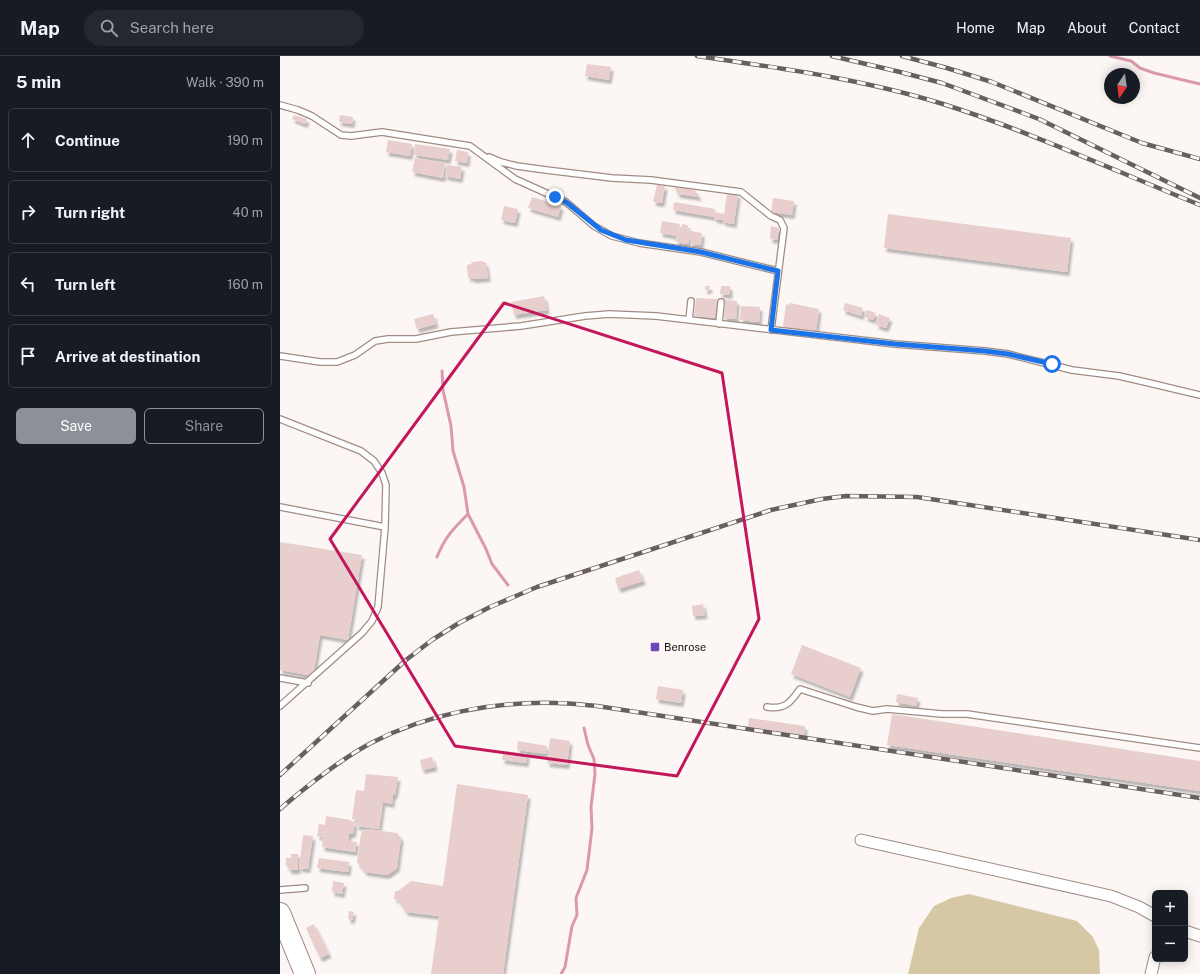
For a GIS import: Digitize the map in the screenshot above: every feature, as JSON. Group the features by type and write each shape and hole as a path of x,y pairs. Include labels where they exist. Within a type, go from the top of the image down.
{"highway":[{"path":"280,913 305,974"}],"street":[{"path":"861,840 1111,896 1139,907 1152,914"},
{"path":"1188,932 1200,936"},
{"path":"1151,974 1154,962"}],"lane":[{"path":"280,105 312,116 341,135 351,136 382,132 470,146 515,179 566,202 594,226 612,236 639,243 701,252 778,271"},
{"path":"480,154 517,166 612,178 656,180 741,192 771,216 780,220 783,225 784,234 771,330"},
{"path":"689,320 691,301"},
{"path":"719,324 721,302"},
{"path":"280,356 320,362 337,362 355,355 375,341 388,339 416,339 451,332 521,326 585,316 609,314 689,320 895,344 1008,354 1072,370 1119,376 1200,395"},
{"path":"280,419 361,451 374,460 382,472 386,484 385,526 378,607 372,621 362,633 308,683 280,706"},
{"path":"280,507 385,526"},
{"path":"280,678 308,683"},
{"path":"767,707 776,708 784,706 793,699 800,689 873,711 886,709 942,714 967,714 1200,748"},
{"path":"280,890 305,888"}],"highlighted area":[{"path":"504,303 722,373 759,619 677,776 455,746 330,539"}],"shaded area":[{"path":"969,894 1077,921 1093,937 1099,950 1100,974 908,974 919,928 934,906 951,898"}],"building":[{"path":"587,64 611,67 609,80 585,76"},
{"path":"294,115 307,119 305,124 292,119"},
{"path":"340,115 353,117 352,124 339,122"},
{"path":"388,140 412,144 410,156 386,152"},
{"path":"415,144 450,149 448,160 414,155"},
{"path":"457,150 468,152 467,163 455,161"},
{"path":"415,158 445,163 443,178 412,172"},
{"path":"447,165 462,167 460,179 445,176"},
{"path":"657,185 665,186 662,203 653,202"},
{"path":"674,187 695,190 699,197 678,194"},
{"path":"727,193 738,194 734,224 723,222"},
{"path":"532,197 561,206 558,217 528,208"},
{"path":"773,198 794,201 792,215 771,212"},
{"path":"674,202 715,209 714,217 673,210"},
{"path":"504,206 518,209 515,223 501,220"},
{"path":"715,212 724,214 723,220 714,219"},
{"path":"888,214 1071,238 1067,272 884,248"},
{"path":"662,221 680,224 679,229 681,229 682,224 688,225 687,230 691,231 688,244 676,242 676,236 660,233"},
{"path":"771,226 779,228 777,240 770,239"},
{"path":"691,231 702,233 701,245 690,244"},
{"path":"482,261 486,263 488,278 468,278 467,265 471,264 472,262"},
{"path":"705,286 710,286 709,290 705,290"},
{"path":"721,286 730,286 730,295 720,294"},
{"path":"544,296 547,310 514,315 511,302"},
{"path":"696,298 717,299 715,318 694,316"},
{"path":"725,300 737,301 736,319 724,319"},
{"path":"790,303 819,309 816,332 783,327 786,304 790,305"},
{"path":"845,303 863,308 861,316 843,310"},
{"path":"741,306 760,307 759,322 740,320"},
{"path":"867,310 876,313 873,320 865,317"},
{"path":"433,314 436,324 417,329 414,319"},
{"path":"879,314 890,318 886,328 876,325"},
{"path":"280,542 362,555 348,640 320,635 313,676 280,670"},
{"path":"639,570 643,581 618,589 615,578"},
{"path":"703,604 705,615 693,616 692,606"},
{"path":"802,645 861,668 850,697 791,674"},
{"path":"658,686 683,690 681,703 656,699"},
{"path":"897,694 918,698 916,706 896,702"},
{"path":"892,714 1200,761 1200,791 887,745"},
{"path":"749,718 805,726 804,735 748,727"},
{"path":"550,738 570,741 567,765 547,763"},
{"path":"518,741 547,746 546,754 517,750"},
{"path":"504,751 527,754 526,763 502,760"},
{"path":"432,757 435,767 422,770 420,760"},
{"path":"366,774 398,777 392,804 383,802 379,829 356,826 357,820 352,819 356,790 364,791"},
{"path":"457,784 528,795 503,974 431,974 439,916 406,912 397,899 394,899 395,891 398,891 411,881 443,886"},
{"path":"326,816 355,822 353,834 349,834 348,841 357,842 355,852 322,847 323,837 317,836 319,824 325,825"},
{"path":"366,829 397,833 401,838 397,868 387,875 365,872 357,862 361,833"},
{"path":"303,835 313,836 308,869 299,868"},
{"path":"291,854 298,854 298,870 289,870 288,866 286,866 286,858 291,858"},
{"path":"319,858 349,862 348,872 317,868"},
{"path":"333,881 344,883 342,894 332,892"},
{"path":"349,911 354,912 352,920 348,919"},
{"path":"314,924 329,954 320,958 306,928"}],"waterway":[{"path":"1110,56 1131,61 1140,68 1154,73 1200,84"},
{"path":"442,371 443,390 451,426 453,451 464,487 468,514 492,564 508,585"},
{"path":"437,557 450,534 468,514"},
{"path":"561,974 565,967 572,926 577,915 576,898 587,870 592,828 591,807 595,774 594,759 588,745 584,728"}],"railway":[{"path":"697,56 821,75 913,95 976,115 1041,139 1200,205"},
{"path":"832,56 942,83 1039,119 1200,198"},
{"path":"902,56 992,82 1142,143 1200,159"},
{"path":"280,775 406,660 432,640 459,623 490,607 537,587 771,510 822,499 846,496 917,497 1200,540"},
{"path":"280,809 335,765 371,743 392,733 415,724 461,711 509,704 533,703 562,703 597,706 1200,798"}],"place":[{"name":"Benrose","path":"655,647"}],"route":[{"path":"555,197 566,202 594,226 612,236 639,243 701,252 778,271 771,330 848,340 985,351 1008,354 1052,364"}]}
